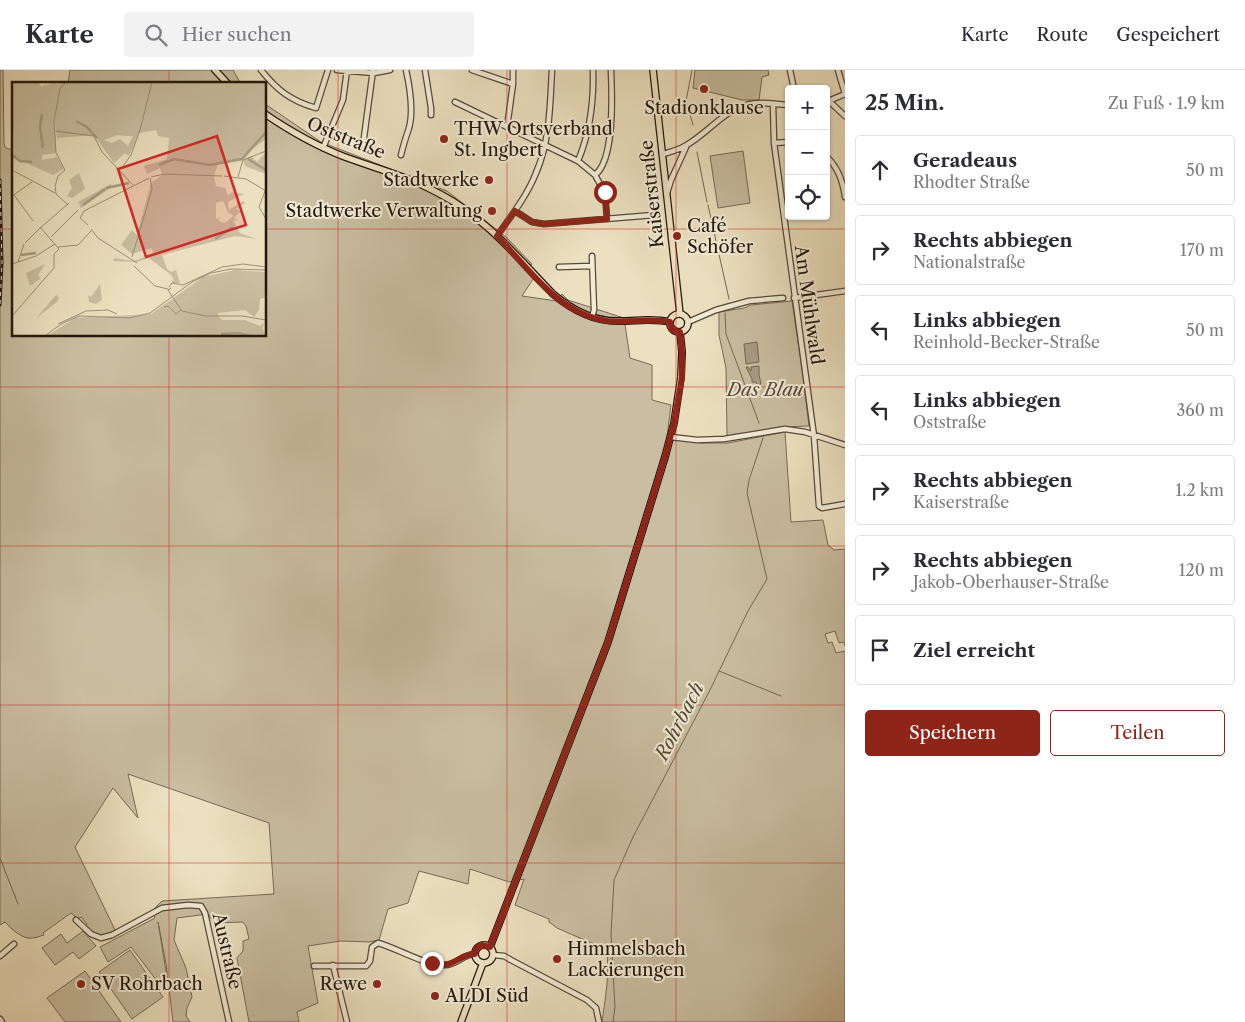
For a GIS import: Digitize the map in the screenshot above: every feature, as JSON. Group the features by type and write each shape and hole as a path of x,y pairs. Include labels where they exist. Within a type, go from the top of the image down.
{"main road":[{"path":"215,70 226,82"},
{"name":"Kaiserstraße","path":"653,70 680,314"},
{"name":"Oststraße","path":"266,115 289,130 323,148 344,157 394,172 428,187 468,210 497,236 553,294 572,308 592,318 618,322 655,320 670,322"},
{"path":"680,314 686,317 688,322 685,330 680,332 672,330 670,322 673,316 680,314"},
{"path":"461,1022 483,964 490,961 493,955 490,947 608,642 671,437 682,377 680,332"},
{"path":"483,964 476,960 476,949 481,945 490,947"}],"street":[{"path":"261,70 286,96 316,108 328,70"},
{"path":"338,70 390,70"},
{"path":"401,155 411,113 410,86 406,70"},
{"path":"424,70 431,115"},
{"path":"472,70 513,84"},
{"path":"507,127 513,70"},
{"path":"497,236 515,211 536,175 545,146 552,70"},
{"path":"578,161 591,119 593,70"},
{"path":"595,175 606,157 612,101 610,70"},
{"path":"790,70 793,85"},
{"path":"830,100 845,94 838,70"},
{"path":"323,148 343,100 347,71"},
{"path":"363,145 373,71"},
{"path":"455,102 578,161 595,175 605,192 607,219"},
{"path":"830,103 845,116"},
{"path":"663,154 688,144 737,108 747,104 785,105"},
{"name":"Am Mühlwald","path":"773,104 774,143 814,436 819,506 822,508 845,504"},
{"path":"774,143 785,142"},
{"path":"667,194 671,180 688,144"},
{"path":"830,161 842,180 845,197"},
{"path":"515,211 532,222 544,224 654,215"},
{"path":"592,256 594,310 592,318"},
{"path":"559,267 591,266"},
{"path":"794,298 845,291"},
{"path":"688,322 716,310 749,302 783,298"},
{"path":"671,437 697,440 724,439 785,429 805,432 845,445"},
{"name":"Austraße","path":"76,920 91,934 101,938 162,908 188,905 201,906 205,913 229,1022"},
{"path":"314,966 366,966 370,961 372,947 378,943 437,965 451,965 467,955 475,954"},
{"path":"0,956 14,944"},
{"path":"493,955 504,956 586,1000 596,1008 599,1022"},
{"path":"333,965 347,1022"}],"green space":[{"path":"0,70 3,70 4,144 8,149 12,149 12,336 266,336 266,105 321,142 447,191 506,237 532,264 528,267 535,276 522,296 557,301 562,294 568,300 624,318 630,358 652,365 652,400 671,405 667,437 702,443 728,443 785,432 791,522 823,520 828,545 834,550 845,549 845,646 844,642 839,643 835,631 825,634 828,643 832,642 836,653 845,651 845,1022 602,1022 608,974 605,949 557,928 549,922 549,919 515,905 524,879 509,882 470,869 468,884 419,871 408,903 388,909 379,940 369,942 341,941 308,946 318,1003 297,1012 299,1022 249,1022 237,958 243,951 243,941 249,939 243,922 214,923 208,914 177,918 174,940 186,968 192,997 186,1016 190,1022 173,1022 166,964 158,922 167,977 157,981 131,947 108,962 100,947 155,918 152,911 162,901 274,894 269,823 128,774 138,818 113,788 75,847 115,930 106,935 97,934 85,927 87,924 81,917 78,919 71,913 43,933 44,935 35,938 21,935 5,922 0,925"},
{"path":"70,70 233,70 240,82 68,82"},
{"path":"695,70 768,70 769,75 762,77 759,100 742,100 693,88"},
{"path":"743,151 750,203 718,208 710,156"},
{"name":"Das Blau","path":"792,301 809,426 784,427 727,437 726,368 719,335 719,312 751,305"},
{"path":"83,931 96,946 79,959 73,952 55,965 42,948 61,934 67,943"},
{"path":"130,950 163,997 132,1019 99,972"},
{"name":"SV Rohrbach","path":"85,971 121,1022 65,1022 47,998"}],"shaded area":[{"path":"757,342 759,362 746,364 744,344"},
{"path":"759,366 761,383 759,386 752,382 746,367 751,371 751,367"}],"waterway":[{"name":"Rohrbach","path":"692,70 686,101 693,125"},
{"name":"Rohrbach","path":"697,152 707,202"},
{"name":"Rohrbach","path":"708,205 729,299"},
{"name":"Rohrbach","path":"725,313 726,334 759,423"},
{"name":"Rohrbach","path":"613,1022 615,1007 611,934 614,880 633,837 710,690 748,611 767,579 747,493 749,480 763,438"},
{"path":"719,671 781,696"},
{"name":"Rohrbach","path":"0,858 18,904"}],"railway":[{"path":"0,180 2,263 0,305"}],"place":[{"name":"Stadionklause","path":"704,89"},
{"name":"THW Ortsverband St. Ingbert","path":"444,139"},
{"name":"Stadtwerke","path":"489,180"},
{"name":"Stadtwerke Verwaltung","path":"492,211"},
{"name":"Café Schöfer","path":"677,236"},
{"name":"Himmelsbach Lackierungen","path":"557,959"},
{"name":"SV Rohrbach","path":"81,984"},
{"name":"Rewe","path":"377,984"},
{"name":"ALDI Süd","path":"435,996"}],"route":[{"path":"432,963 451,965 467,955 475,954 478,946 487,945 490,947 608,642 674,423 682,377 680,332 672,330 670,322 663,320 618,322 592,318 581,313 565,304 553,294 497,236 515,211 532,222 544,224 607,219 605,192"}]}
